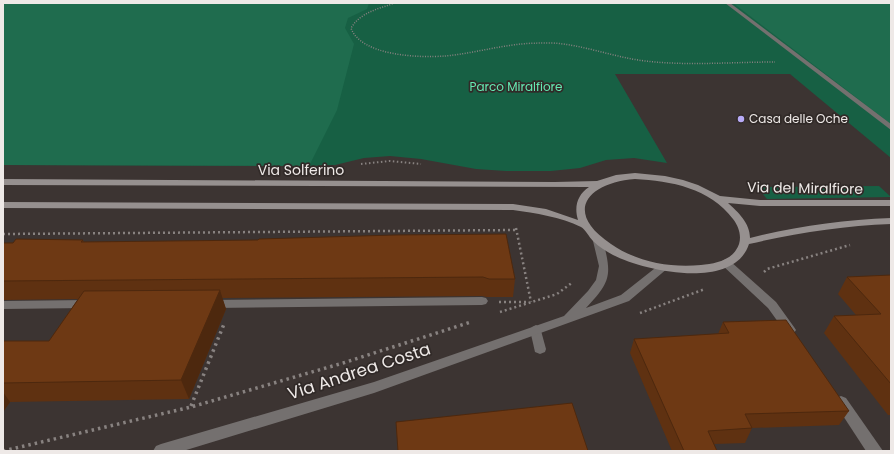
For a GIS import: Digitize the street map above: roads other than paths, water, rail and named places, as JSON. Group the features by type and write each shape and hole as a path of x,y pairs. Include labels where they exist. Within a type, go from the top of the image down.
{"main road":[{"path":"635,176 656,177 678,181 699,188 718,199 734,212 744,227 745,242 739,254 726,263 708,268 687,270 663,268 639,262 616,253 598,241 584,225 580,213 581,201 588,192 599,184 615,178 635,176"},
{"name":"Via Solferino","path":"3,182 599,184"},
{"name":"Via del Miralfiore","path":"718,199 760,203 891,203"},
{"path":"3,205 512,207 546,212 584,225"},
{"path":"745,242 821,225 891,221"}],"street":[{"path":"727,3 802,62 891,128"},
{"name":"Via Andrea Costa","path":"565,320 588,300 598,286 604,267 598,241"},
{"path":"726,263 772,305 799,343"},
{"name":"Via Andrea Costa","path":"161,451 374,387 626,298 663,268"},
{"path":"200,304 482,301"},
{"path":"3,305 98,304"},
{"path":"536,330 540,349"},
{"path":"835,394 876,451"}],"place":[{"name":"Casa delle Oche","path":"741,119"}],"park label":[{"name":"Parco Miralfiore","path":"516,87"}]}
